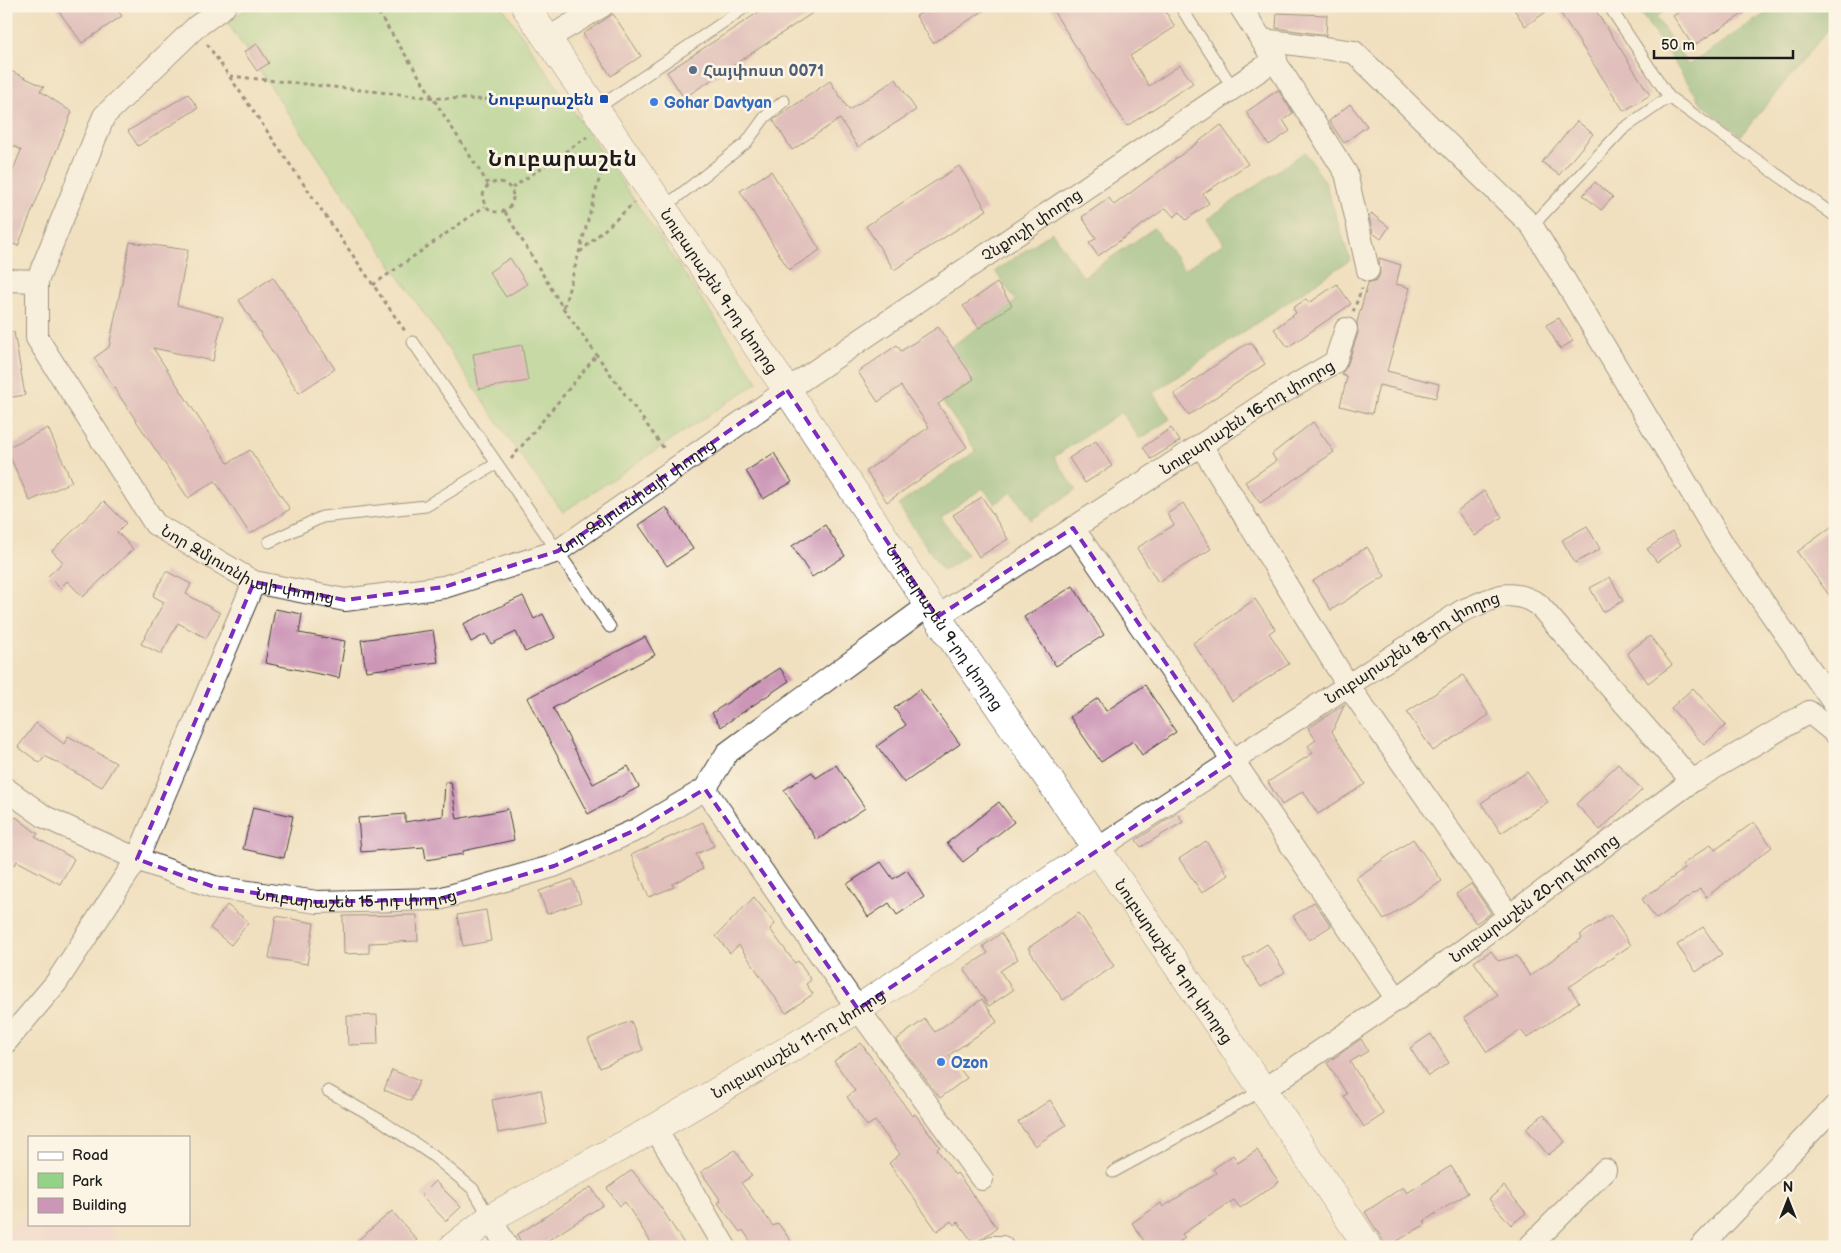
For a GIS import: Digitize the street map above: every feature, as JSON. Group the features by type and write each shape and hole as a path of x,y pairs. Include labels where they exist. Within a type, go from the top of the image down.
{"main road":[{"name":"Նուբարաշեն 9-րդ փողոց","path":"526,6 601,116 652,203 787,390 933,611 1368,1247"},
{"name":"Նուբարաշեն 11-րդ փողոց","path":"453,1247 490,1218 655,1128 858,1009 1096,850"}],"street":[{"name":"Նոր Զմյուռնիայի փողոց","path":"225,6 196,27 104,116 37,282 37,338 155,524 254,582 346,600 444,587 558,551 787,390"},
{"path":"548,39 602,6"},
{"path":"1240,6 1276,59 1346,173 1368,270"},
{"path":"1262,40 1354,52 1532,226 1724,546 1834,703"},
{"name":"Չնքուշի փողոց","path":"787,390 1276,59"},
{"path":"6,280 37,282"},
{"name":"Նուբարաշեն 16-րդ փողոց","path":"705,789 726,753 933,611 1073,528 1201,445 1335,362 1346,329"},
{"path":"1201,445 1347,684 1509,916"},
{"path":"1073,528 1397,999"},
{"path":"6,1042 56,983 137,859 254,582"},
{"name":"Նուբարաշեն 18-րդ փողոց","path":"1096,850 1347,684 1462,611 1504,594 1523,595 1538,604 1692,781"},
{"name":"Նուբարաշեն 20-րդ փողոց","path":"1262,1090 1397,999 1692,781 1809,712 1835,733"},
{"name":"Նուբարաշեն 15-րդ փողոց","path":"6,789 45,817 137,859 214,888 317,902 439,899 554,866 638,829 705,789"},
{"path":"705,789 858,1009 982,1179"},
{"path":"1700,1247 1835,1106"},
{"path":"655,1128 725,1247"},
{"path":"1529,1247 1605,1170"},
{"path":"490,1218 506,1247"}],"lane":[{"path":"601,116 732,10 747,6"},
{"path":"1180,6 1233,88"},
{"path":"1610,6 1669,97 1835,216"},
{"path":"1532,226 1623,129 1669,97"},
{"path":"652,203 746,144 765,117 784,101"},
{"path":"413,342 610,627"},
{"path":"269,542 322,517 426,506 497,466"},
{"path":"1112,1172 1262,1090"},
{"path":"328,1091 382,1121 432,1155 473,1189 490,1218"}],"path":[{"path":"374,6 435,98 488,184"},
{"path":"196,27 413,342"},
{"path":"229,76 435,98 566,102"},
{"path":"512,188 601,116"},
{"path":"563,308 605,158"},
{"path":"488,184 502,182 512,188"},
{"path":"488,184 482,195 485,206 493,212 505,212"},
{"path":"505,212 513,202 512,188"},
{"path":"578,253 652,203"},
{"path":"373,284 485,206"},
{"path":"505,212 563,308 678,467"},
{"path":"1346,329 1368,270"},
{"path":"497,466 512,458 596,356"}],"highlighted area":[{"path":"787,390 937,617 1073,528 1233,761 858,1009 705,789 638,829 554,866 439,899 317,902 214,887 137,859 254,582 345,600 444,587 558,551"}],"shaded area":[{"path":"28,1211 28,1226 109,1226 126,1247 6,1247 6,1233"}],"green space":[{"path":"251,6 502,6 758,382 563,512 517,451 227,22"},
{"path":"1636,6 1673,6 1656,17 1688,65 1776,6 1835,6 1835,21 1741,136 1702,104"},
{"path":"1305,152 1325,182 1350,260 1153,393 1170,419 1140,439 1121,412 1054,457 1076,490 1031,520 1012,492 995,504 983,488 941,517 967,555 943,571 898,505 976,451 941,400 950,347 1016,301 995,271 1052,232 1083,277 1154,228 1184,270 1224,243 1207,219"}],"building":[{"path":"55,6 115,6 122,16 82,43"},
{"path":"768,6 823,6 684,98 667,72"},
{"path":"932,6 991,6 933,43 916,16"},
{"path":"1050,6 1162,6 1175,27 1130,56 1149,86 1180,65 1193,83 1127,126"},
{"path":"1512,6 1555,6 1525,26"},
{"path":"1556,6 1593,6 1650,95 1624,111"},
{"path":"1688,6 1755,6 1693,46 1673,16"},
{"path":"1277,13 1327,15 1326,35 1276,28"},
{"path":"613,14 641,56 611,76 583,34"},
{"path":"257,44 269,63 257,71 244,52"},
{"path":"11,71 44,87 40,91 72,112 18,246 6,241 6,176 10,178 21,150 6,142 6,80"},
{"path":"896,79 916,110 858,147 840,119 792,150 773,120 830,81 849,110"},
{"path":"1278,90 1293,113 1283,120 1290,131 1269,145 1246,112"},
{"path":"188,94 198,108 138,146 128,131"},
{"path":"1350,104 1367,126 1344,143 1329,121"},
{"path":"1577,121 1593,134 1559,175 1542,162"},
{"path":"1221,125 1248,164 1203,194 1209,203 1186,220 1180,212 1174,217 1166,208 1098,256 1089,243 1096,238 1082,217 1109,198 1114,205"},
{"path":"959,166 987,210 894,270 866,226"},
{"path":"771,171 820,250 789,270 740,191"},
{"path":"1595,182 1613,197 1601,210 1583,195"},
{"path":"1372,214 1389,227 1381,239 1373,233 1369,217"},
{"path":"130,242 188,250 177,305 223,317 213,361 153,348 228,463 250,450 290,509 250,534 215,481 188,498 94,358 109,347"},
{"path":"510,258 527,284 506,297 489,272"},
{"path":"1379,258 1401,265 1396,284 1410,288 1387,371 1439,384 1436,398 1379,385 1372,414 1340,406 1347,377 1342,375 1342,373 1347,366 1358,333 1357,322 1368,283 1377,280 1380,274"},
{"path":"273,277 335,369 299,393 239,300"},
{"path":"997,283 1012,305 979,328 963,306"},
{"path":"1337,284 1351,304 1288,347 1274,329 1296,313 1293,308 1306,299 1309,303"},
{"path":"1559,318 1573,341 1560,349 1546,325"},
{"path":"938,327 974,379 938,404 967,447 887,502 866,471 929,427 901,386 878,402 858,372 897,345 901,351"},
{"path":"14,332 25,395 6,398 6,333"},
{"path":"1246,344 1252,344 1265,364 1189,415 1174,394"},
{"path":"522,345 528,381 479,389 473,354"},
{"path":"1313,422 1334,452 1260,503 1245,482 1276,461 1272,454"},
{"path":"48,428 72,482 30,501 6,448"},
{"path":"1171,428 1180,441 1151,459 1143,447"},
{"path":"1096,441 1112,466 1085,483 1069,458"},
{"path":"774,453 792,482 763,499 746,471"},
{"path":"1484,491 1502,517 1475,536 1457,511"},
{"path":"982,497 1008,539 979,557 953,515"},
{"path":"104,501 126,523 117,532 133,549 83,597 67,581 60,588 48,576 63,562 52,551"},
{"path":"1183,503 1211,549 1158,582 1137,548 1174,525 1167,514"},
{"path":"666,507 693,549 667,566 639,525"},
{"path":"1835,524 1835,603 1797,552"},
{"path":"825,525 845,556 812,577 792,546"},
{"path":"1587,526 1600,549 1575,563 1562,540"},
{"path":"1672,532 1681,545 1657,562 1647,549"},
{"path":"1367,547 1385,576 1331,610 1313,581"},
{"path":"166,571 191,584 186,594 220,613 206,638 178,623 161,654 141,644 164,602 153,596"},
{"path":"1610,577 1623,601 1603,612 1590,588"},
{"path":"1073,586 1104,635 1056,666 1024,617"},
{"path":"523,596 534,619 543,614 555,638 525,652 516,632 491,644 486,634 471,642 463,624"},
{"path":"1255,599 1275,629 1269,633 1289,664 1232,701 1193,643"},
{"path":"275,609 302,614 299,633 345,641 339,678 265,663"},
{"path":"433,630 438,662 366,671 361,640"},
{"path":"1650,636 1672,665 1648,683 1627,653"},
{"path":"645,637 655,655 553,708 593,784 628,766 639,787 588,814 527,698"},
{"path":"780,668 789,681 721,727 712,713"},
{"path":"1463,675 1489,715 1433,751 1407,712"},
{"path":"1145,685 1176,732 1142,755 1133,741 1101,762 1070,717 1098,698 1106,711"},
{"path":"1693,688 1726,725 1704,745 1671,708"},
{"path":"920,689 960,744 904,783 877,746 906,725 894,708"},
{"path":"1345,704 1332,732 1365,784 1318,814 1303,791 1282,805 1268,782 1313,753 1308,746 1316,740 1308,728"},
{"path":"36,723 64,744 68,736 116,763 102,787 45,756 40,763 18,747"},
{"path":"1618,764 1642,790 1600,830 1576,804"},
{"path":"836,765 865,808 817,840 784,790 812,772 816,778"},
{"path":"1527,772 1548,802 1501,833 1481,803"},
{"path":"445,782 451,782 457,819 508,809 514,840 463,851 463,854 426,860 424,847 361,852 358,818 405,814 405,822 443,816"},
{"path":"999,802 1014,822 963,862 947,843"},
{"path":"253,807 293,816 284,858 243,849"},
{"path":"1177,813 1183,822 1141,847 1136,840"},
{"path":"16,817 38,834 35,837 74,859 60,884 17,861 15,865 6,858 6,829"},
{"path":"703,822 714,846 696,854 703,869 672,884 674,887 649,897 631,855"},
{"path":"1754,822 1772,847 1706,897 1700,889 1656,919 1642,899 1685,869 1682,865 1711,844 1715,850"},
{"path":"1413,839 1442,881 1384,920 1356,878"},
{"path":"1206,841 1228,875 1202,893 1179,859"},
{"path":"881,862 893,879 907,870 924,897 897,915 889,903 868,917 847,884"},
{"path":"573,879 581,902 547,914 539,891"},
{"path":"1471,884 1491,913 1476,923 1456,894"},
{"path":"754,897 775,924 770,929 795,963 798,961 811,980 806,984 813,994 786,1013 739,945 730,953 716,936"},
{"path":"1314,902 1331,926 1309,940 1293,916"},
{"path":"227,905 249,922 231,945 210,928"},
{"path":"486,910 491,941 463,946 457,915"},
{"path":"1079,913 1114,966 1063,1000 1028,948"},
{"path":"417,915 418,941 369,943 369,953 344,954 343,916"},
{"path":"1610,915 1631,945 1569,987 1579,1002 1527,1038 1521,1030 1487,1052 1464,1017 1497,995 1474,962 1491,951 1498,961 1517,956 1530,976 1582,938 1580,935"},
{"path":"276,916 314,923 307,964 269,958"},
{"path":"1703,927 1722,954 1696,972 1677,945"},
{"path":"1001,933 1018,959 1000,971 1013,990 989,1006 964,969 988,953 983,946"},
{"path":"1267,944 1285,972 1261,987 1243,959"},
{"path":"982,999 997,1022 949,1055 967,1078 940,1098 896,1040 925,1019 935,1032"},
{"path":"377,1015 378,1044 348,1045 347,1016"},
{"path":"631,1021 643,1050 600,1068 588,1039"},
{"path":"1431,1034 1449,1063 1428,1076 1410,1048"},
{"path":"1361,1039 1368,1051 1350,1062 1384,1114 1364,1127 1344,1096 1347,1094 1327,1063"},
{"path":"861,1043 912,1116 915,1114 940,1147 937,1149 955,1175 957,1173 997,1228 974,1244 958,1222 954,1225 951,1221 937,1231 889,1163 900,1154 875,1121 867,1126 847,1097 855,1091 834,1061"},
{"path":"392,1070 419,1081 411,1101 384,1090"},
{"path":"541,1090 547,1124 498,1133 492,1100"},
{"path":"1050,1100 1066,1125 1035,1146 1018,1122"},
{"path":"1544,1114 1565,1142 1548,1155 1526,1128"},
{"path":"735,1150 752,1176 741,1183 773,1226 778,1223 795,1247 754,1247 743,1230 740,1232 718,1203 721,1201 701,1172"},
{"path":"1257,1150 1279,1182 1240,1208 1234,1200 1182,1234 1185,1238 1172,1247 1148,1247 1132,1223 1161,1203 1163,1207 1216,1173 1213,1169 1233,1155 1238,1163"},
{"path":"1451,1166 1468,1193 1424,1221 1426,1224 1387,1247 1365,1212 1403,1187 1407,1193"},
{"path":"632,1170 662,1209 686,1247 654,1247 625,1202 620,1206 607,1188"},
{"path":"435,1181 461,1207 446,1221 421,1195"},
{"path":"1504,1186 1526,1213 1511,1225 1489,1199"},
{"path":"591,1187 603,1205 538,1247 524,1247 517,1235"},
{"path":"392,1211 417,1240 409,1247 350,1247"}],"place":[{"name":"Հայփոստ 0071","path":"693,70"},
{"name":"Նուբարաշեն","path":"604,99"},
{"name":"Gohar Davtyan","path":"654,102"},
{"name":"Ozon","path":"941,1062"}],"district":[{"name":"Նուբարաշեն","path":"563,159"}]}
